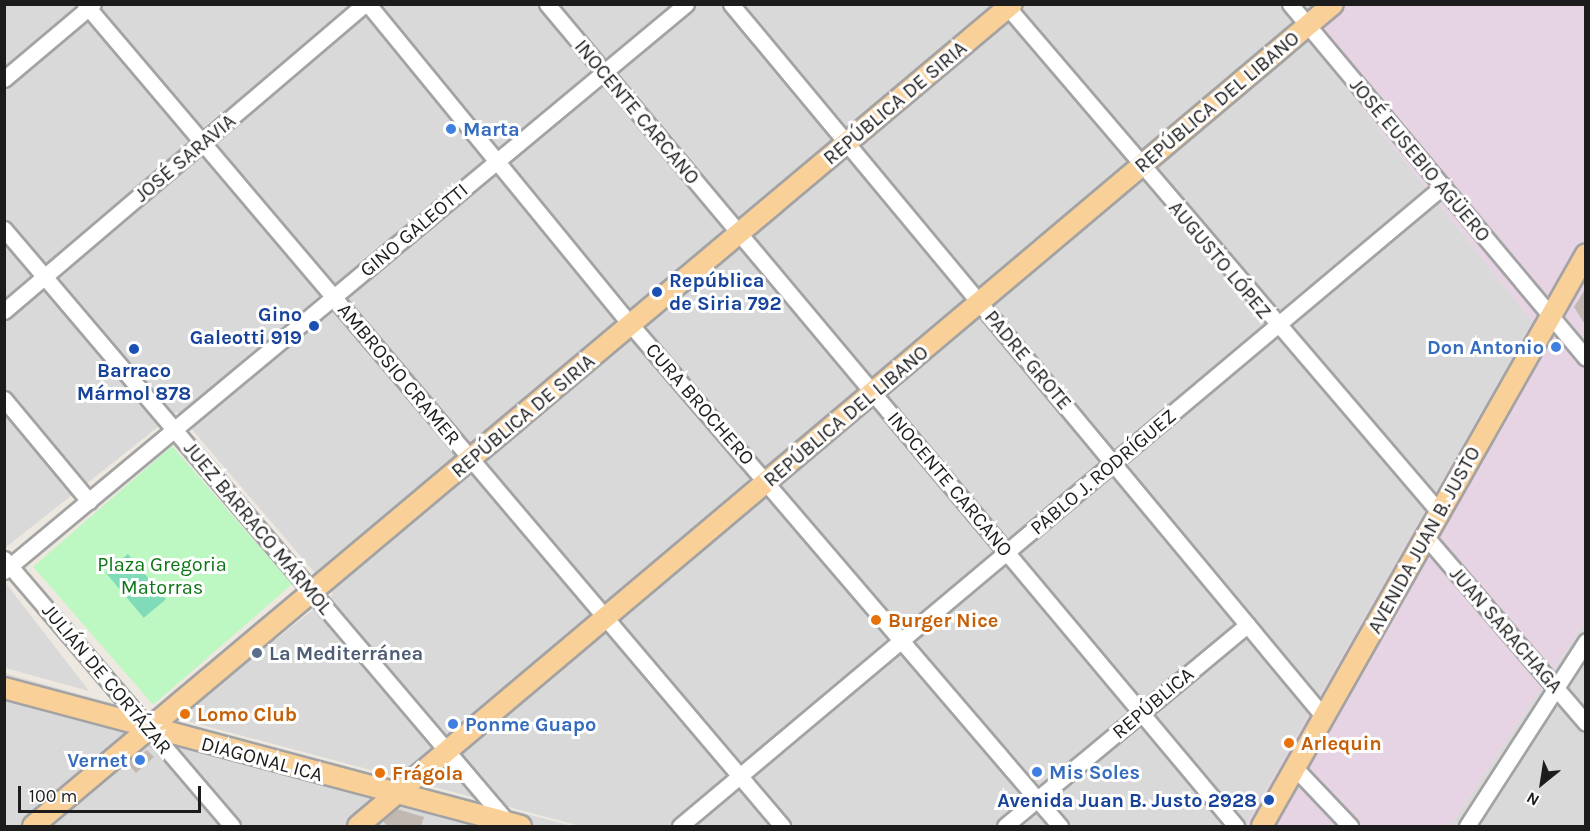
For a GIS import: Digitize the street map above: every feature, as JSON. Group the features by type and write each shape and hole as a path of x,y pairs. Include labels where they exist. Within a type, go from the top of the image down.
{"main road":[{"name":"REPÚBLICA DEL LIBANO","path":"358,826 1333,4"},
{"name":"REPÚBLICA DE SIRIA","path":"33,826 740,234 1008,6"},
{"name":"AVENIDA JUAN B. JUSTO","path":"1262,826 1586,254"},
{"name":"DIAGONAL ICA","path":"4,688 514,825"}],"street":[{"name":"JOSÉ SARAVIA","path":"4,311 367,4"},
{"name":"CURA BROCHERO","path":"367,4 631,325 769,481 1060,826"},
{"name":"INOCENTE CARCANO","path":"548,4 1236,826"},
{"name":"GINO GALEOTTI","path":"7,565 175,430 686,4"},
{"name":"PADRE GROTE","path":"731,4 1324,717"},
{"name":"JOSÉ EUSEBIO AGÜERO","path":"1290,4 1586,358"},
{"name":"AMBROSIO CRAMER","path":"89,6 782,826"},
{"path":"4,79 89,6"},
{"name":"AUGUSTO LÓPEZ","path":"1008,6 1276,326 1440,513"},
{"name":"PABLO J. RODRÍGUEZ","path":"680,826 1443,186"},
{"name":"JUEZ BARRACO MÁRMOL","path":"4,229 448,751 514,825"},
{"path":"4,399 89,501"},
{"name":"JUAN SARACHAGA","path":"1426,537 1586,723"},
{"name":"JULIÁN DE CORTÁZAR","path":"7,565 232,826"},
{"name":"REPÚBLICA","path":"1005,826 1247,625"},
{"path":"1467,826 1586,641"},
{"path":"1295,768 1350,826"}],"shaded area":[{"path":"5,5 1280,5 1533,322 1245,826 580,826 176,718 333,594 177,412 5,548"},
{"path":"1280,5 1585,5 1585,622 1450,826 1245,826 1533,322"},
{"path":"5,582 89,691 5,668"},
{"path":"1585,622 1585,826 1450,826"},
{"path":"4,673 133,709 572,826 5,826"}],"green space":[{"name":"Plaza Gregoria Matorras","path":"172,446 292,584 153,705 33,567"},
{"path":"128,554 166,599 144,618 106,573"}],"building":[{"path":"1586,288 1586,326 1574,307"},
{"name":"Vernet","path":"147,750 154,757 136,773 127,763"},
{"path":"397,809 424,817 421,826 387,826 383,821"}],"place":[{"name":"Marta","path":"451,129"},
{"name":"República de Siria 792","path":"657,292"},
{"name":"Gino Galeotti 919","path":"314,326"},
{"name":"Don Antonio","path":"1556,347"},
{"name":"Barraco Mármol 878","path":"134,349"},
{"name":"Burger Nice","path":"876,620"},
{"name":"La Mediterránea","path":"257,653"},
{"name":"Lomo Club","path":"185,714"},
{"name":"Ponme Guapo","path":"453,724"},
{"name":"Arlequin","path":"1289,743"},
{"name":"Vernet","path":"140,760"},
{"name":"Mis Soles","path":"1037,772"},
{"name":"Frágola","path":"380,773"},
{"name":"Avenida Juan B. Justo 2928","path":"1269,800"}]}
